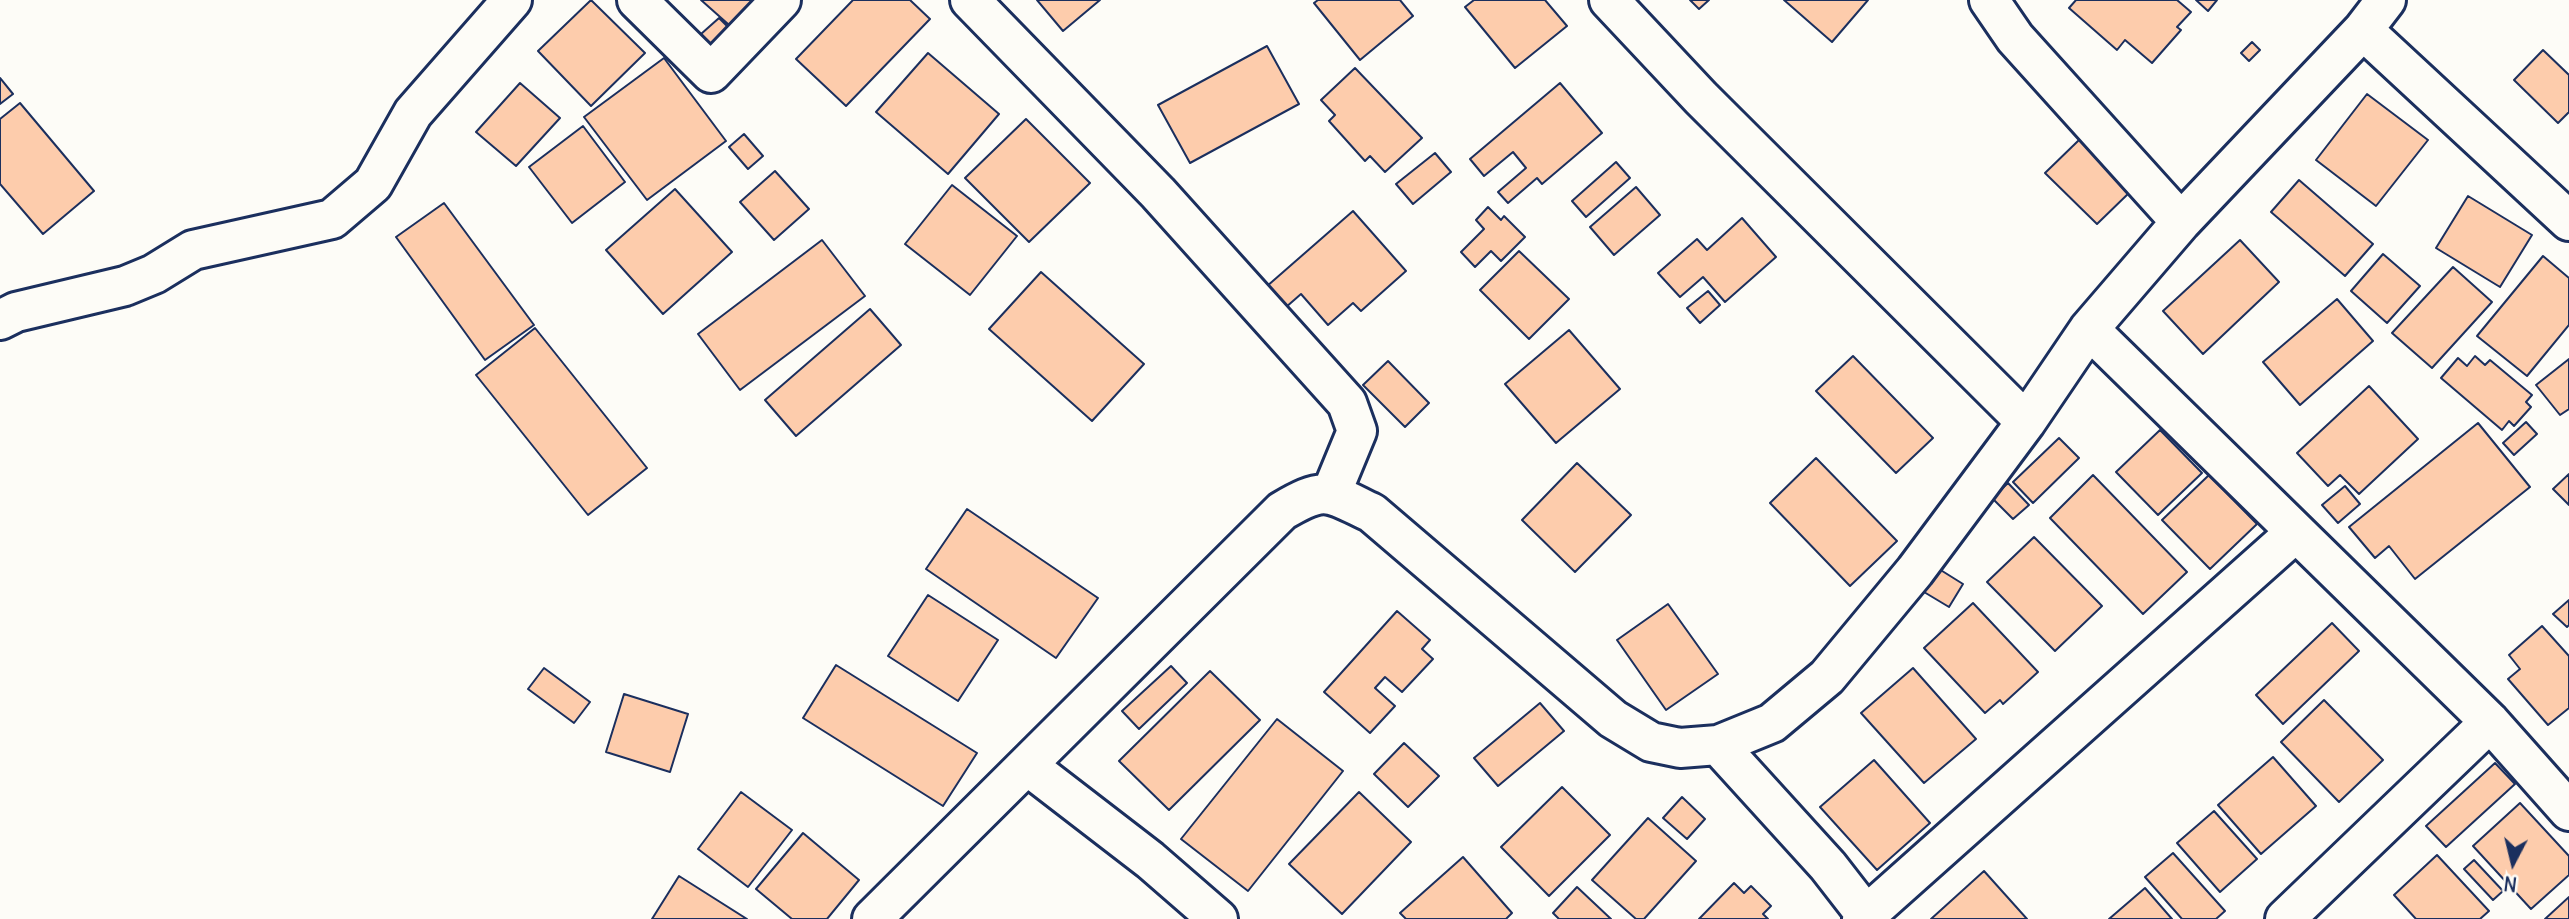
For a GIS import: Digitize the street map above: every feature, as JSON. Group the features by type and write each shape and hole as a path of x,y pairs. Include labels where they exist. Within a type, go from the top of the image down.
{"street":[{"path":"0,320 16,312 125,286 154,274 192,250 332,219 373,184 413,113 512,0"},
{"path":"637,0 711,72 781,0"},
{"path":"970,0 1158,193 1347,403 1357,431 1331,494"},
{"path":"1609,0 1701,98 2025,422"},
{"path":"1989,0 2015,38 2182,222"},
{"path":"872,919 1282,512 1308,496 1331,494 1372,513 1612,719 1651,742 1680,748 1718,745 1772,723 1827,677 1916,571 2089,329 2182,222 2363,30 2386,0"},
{"path":"2363,30 2569,221"},
{"path":"2089,329 2490,722 2569,811"},
{"path":"1718,745 1828,866 1864,917 2296,532"},
{"path":"2285,919 2490,722"},
{"path":"1028,766 1150,860 1218,919"}],"building":[{"path":"591,0 645,53 591,106 538,51"},
{"path":"701,0 765,0 737,32"},
{"path":"853,0 910,0 930,19 846,106 796,59"},
{"path":"1037,0 1100,0 1063,31"},
{"path":"1318,0 1400,0 1413,16 1360,60 1314,3"},
{"path":"1474,0 1545,0 1567,26 1515,68 1465,7"},
{"path":"1690,0 1709,0 1699,9"},
{"path":"1784,0 1868,0 1832,42"},
{"path":"2076,0 2177,0 2191,12 2177,27 2181,30 2152,63 2125,40 2117,50 2069,8"},
{"path":"2196,0 2217,0 2208,11"},
{"path":"719,18 739,38 721,55 701,34"},
{"path":"2252,42 2260,50 2249,61 2241,53"},
{"path":"1267,46 1299,104 1190,163 1158,105"},
{"path":"2543,50 2569,75 2569,112 2558,123 2514,80"},
{"path":"928,53 999,114 948,174 876,112"},
{"path":"664,58 726,141 647,200 584,117"},
{"path":"1355,68 1422,138 1385,172 1370,156 1365,161 1329,121 1335,115 1321,100"},
{"path":"0,78 13,94 0,104"},
{"path":"520,83 560,118 516,166 476,132"},
{"path":"1560,83 1602,133 1542,184 1537,178 1508,203 1498,192 1526,168 1513,152 1484,176 1470,159"},
{"path":"2367,94 2428,140 2376,206 2316,160"},
{"path":"20,103 94,191 43,234 0,184 0,119"},
{"path":"1026,119 1090,183 1029,242 965,178"},
{"path":"583,126 625,182 572,223 529,167"},
{"path":"744,134 763,156 748,169 729,147"},
{"path":"2079,140 2131,191 2097,224 2045,173"},
{"path":"1435,153 1451,172 1413,204 1396,184"},
{"path":"1616,162 1630,178 1586,217 1572,201"},
{"path":"775,171 809,209 774,240 740,202"},
{"path":"2299,180 2373,244 2345,276 2271,212"},
{"path":"952,185 1017,236 970,295 905,244"},
{"path":"1636,187 1660,215 1614,255 1590,227"},
{"path":"675,189 732,252 663,314 606,250"},
{"path":"2468,196 2532,235 2500,287 2436,248"},
{"path":"444,203 534,325 485,360 396,237"},
{"path":"1488,207 1501,220 1504,216 1525,237 1501,261 1491,251 1475,267 1461,252 1484,229 1476,220"},
{"path":"1353,211 1406,271 1361,311 1353,303 1328,325 1301,294 1285,308 1266,287"},
{"path":"1742,218 1776,257 1725,302 1703,277 1680,297 1658,273 1697,239 1707,250"},
{"path":"822,240 865,296 740,390 698,334"},
{"path":"2240,240 2279,282 2203,354 2163,311"},
{"path":"1519,251 1569,299 1529,339 1480,290"},
{"path":"2383,254 2420,286 2387,323 2351,291"},
{"path":"2543,256 2569,278 2569,325 2527,376 2477,336"},
{"path":"2453,267 2492,302 2432,368 2392,333"},
{"path":"1041,272 1144,364 1092,421 989,329"},
{"path":"1708,291 1720,305 1700,323 1687,308"},
{"path":"2337,299 2373,341 2300,405 2263,362"},
{"path":"870,309 901,345 796,436 765,400"},
{"path":"535,328 647,468 588,515 476,375"},
{"path":"1569,330 1620,389 1556,443 1505,384"},
{"path":"1853,356 1933,438 1896,473 1816,391"},
{"path":"2475,356 2485,365 2490,360 2532,395 2526,402 2531,407 2514,426 2509,421 2502,430 2441,378 2458,358 2467,366"},
{"path":"2569,359 2569,409 2560,415 2536,385"},
{"path":"1388,361 1429,403 1405,427 1363,385"},
{"path":"2369,386 2418,439 2359,494 2340,475 2328,486 2297,453"},
{"path":"2526,422 2537,434 2514,455 2503,443"},
{"path":"2478,423 2530,487 2415,579 2389,546 2375,558 2349,527"},
{"path":"2160,430 2202,473 2158,515 2116,472"},
{"path":"2059,438 2079,458 2033,503 2013,482"},
{"path":"1816,458 1897,541 1850,586 1770,503"},
{"path":"1577,463 1631,515 1575,572 1522,520"},
{"path":"2569,474 2569,505 2553,489"},
{"path":"2093,475 2187,572 2143,614 2050,518"},
{"path":"2209,475 2257,524 2210,569 2162,520"},
{"path":"2008,483 2029,505 2013,519 1992,498"},
{"path":"2345,486 2360,504 2338,523 2322,505"},
{"path":"967,509 1098,598 1056,658 926,569"},
{"path":"2034,537 2102,606 2055,651 1987,582"},
{"path":"1939,569 1963,584 1949,607 1924,592"},
{"path":"928,595 998,640 958,701 888,656"},
{"path":"2569,600 2569,625 2567,627 2553,614"},
{"path":"1973,603 2038,672 2003,704 2000,700 1985,713 1924,648"},
{"path":"1668,604 1718,674 1666,710 1617,640"},
{"path":"1397,611 1430,640 1422,649 1433,659 1402,692 1385,677 1375,688 1395,706 1370,733 1324,692"},
{"path":"2332,623 2359,651 2283,724 2256,695"},
{"path":"2542,626 2569,656 2569,708 2548,725 2508,679 2520,669 2509,655"},
{"path":"836,665 977,753 943,806 803,718"},
{"path":"1171,666 1187,683 1139,729 1122,711"},
{"path":"544,668 590,702 574,723 528,689"},
{"path":"1913,668 1976,739 1924,783 1861,713"},
{"path":"1210,671 1260,720 1169,810 1119,761"},
{"path":"624,694 688,714 670,772 606,752"},
{"path":"2324,700 2383,760 2339,802 2281,742"},
{"path":"1540,703 1564,731 1498,786 1474,758"},
{"path":"1277,719 1343,771 1248,891 1181,839"},
{"path":"1404,743 1439,776 1408,807 1374,774"},
{"path":"2273,757 2316,806 2261,854 2218,805"},
{"path":"1874,760 1930,823 1877,870 1820,807"},
{"path":"2495,763 2515,784 2446,847 2426,826"},
{"path":"1562,787 1610,835 1549,896 1501,847"},
{"path":"741,792 792,830 748,887 698,849"},
{"path":"1359,792 1411,842 1342,914 1289,864"},
{"path":"1682,797 1705,819 1687,839 1663,818"},
{"path":"2520,803 2569,856 2569,875 2531,909 2473,846"},
{"path":"2214,811 2257,859 2220,892 2177,843"},
{"path":"1648,818 1696,861 1644,919 1636,919 1592,880"},
{"path":"803,833 859,880 827,919 792,919 756,889"},
{"path":"2173,853 2225,911 2216,919 2182,919 2145,877"},
{"path":"2437,855 2489,911 2480,919 2416,919 2394,895"},
{"path":"1463,857 1512,913 1506,919 1406,919 1400,913"},
{"path":"2474,860 2503,891 2493,900 2464,869"},
{"path":"1984,871 2027,919 1931,919"},
{"path":"679,876 747,919 652,919"},
{"path":"1734,883 1744,893 1751,886 1771,906 1763,914 1768,919 1699,919"},
{"path":"1577,887 1611,919 1559,919 1553,913"},
{"path":"2145,888 2172,919 2109,919"},
{"path":"2569,897 2569,919 2545,919"}]}
